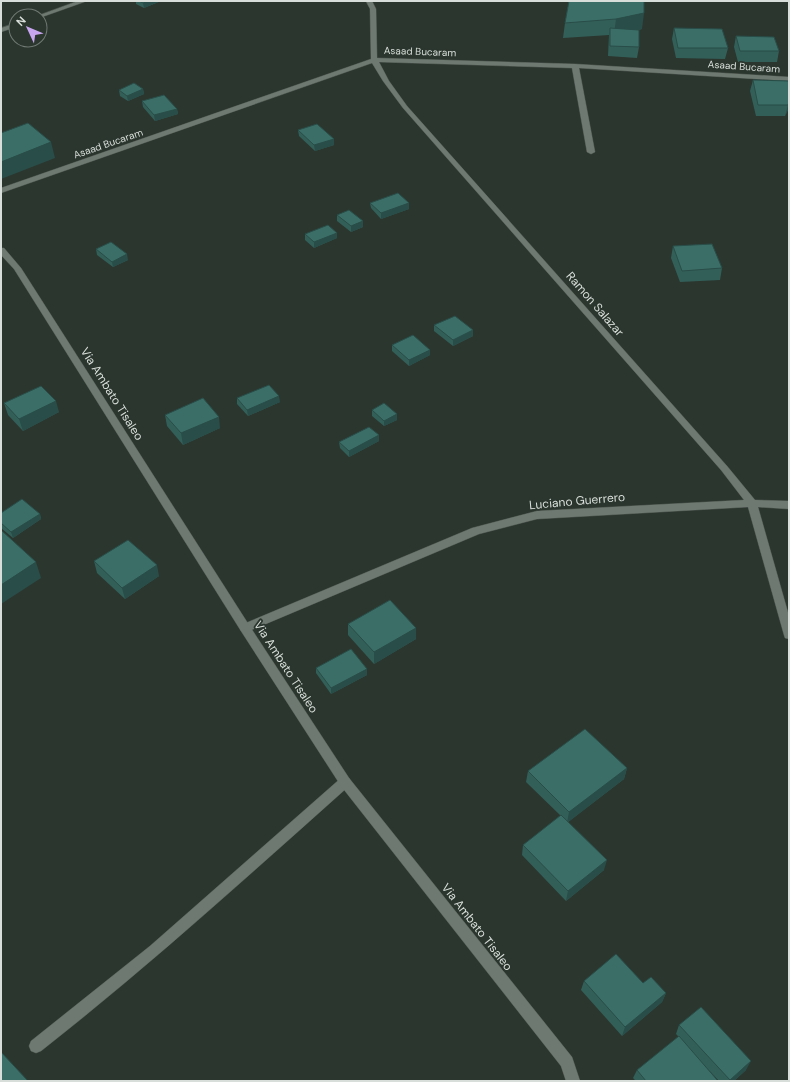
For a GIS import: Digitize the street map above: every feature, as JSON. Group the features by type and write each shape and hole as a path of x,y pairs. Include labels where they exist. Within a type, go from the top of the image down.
{"street":[{"path":"48,13 84,1"},
{"name":"Ramon Salazar","path":"369,1 373,9 374,60 386,81 405,107 719,462 752,503 789,635"},
{"name":"Asaad Bucaram","path":"1,191 374,60 575,66 789,79"},
{"path":"575,66 591,152"},
{"name":"Via Ambato Tisaleo","path":"1,250 21,275 245,628 345,782 567,1062 573,1081"},
{"name":"Luciano Guerrero","path":"245,628 476,531 537,515 752,503 789,505"},
{"path":"36,1046 94,1002 152,954 345,782"}],"building":[{"path":"569,1 644,1 644,13 616,19 565,23"},
{"path":"610,28 639,30 639,47 610,46"},
{"path":"674,28 722,29 728,48 678,48"},
{"path":"736,36 774,37 779,51 740,51"},
{"path":"753,80 789,81 788,105 758,105"},
{"path":"134,83 143,89 127,96 119,90"},
{"path":"164,95 177,109 154,115 142,101"},
{"path":"28,123 51,142 1,162 1,133"},
{"path":"317,124 334,139 314,145 298,130"},
{"path":"398,193 409,203 381,213 370,203"},
{"path":"349,210 363,221 351,226 337,215"},
{"path":"328,225 337,233 314,242 305,234"},
{"path":"111,242 127,254 112,262 96,249"},
{"path":"712,244 722,268 682,271 673,246"},
{"path":"455,316 473,330 453,340 434,325"},
{"path":"413,335 430,350 409,360 392,345"},
{"path":"269,385 279,396 247,410 237,398"},
{"path":"41,386 56,401 19,419 4,403"},
{"path":"203,398 219,417 181,433 165,415"},
{"path":"384,403 397,414 384,421 372,410"},
{"path":"369,427 379,435 349,451 339,442"},
{"path":"22,499 40,514 11,532 1,523 1,513"},
{"path":"1,530 36,562 1,585"},
{"path":"128,540 157,565 122,588 94,561"},
{"path":"390,600 416,628 374,652 348,624"},
{"path":"351,649 367,669 331,688 316,668"},
{"path":"585,729 627,768 569,812 528,771"},
{"path":"561,815 607,860 568,891 523,845"},
{"path":"616,954 643,983 651,977 666,993 625,1027 584,981"},
{"path":"701,1007 751,1061 730,1080 679,1025"},
{"path":"679,1036 718,1081 646,1081 637,1070"},
{"path":"1,1052 28,1081 1,1081"}]}
